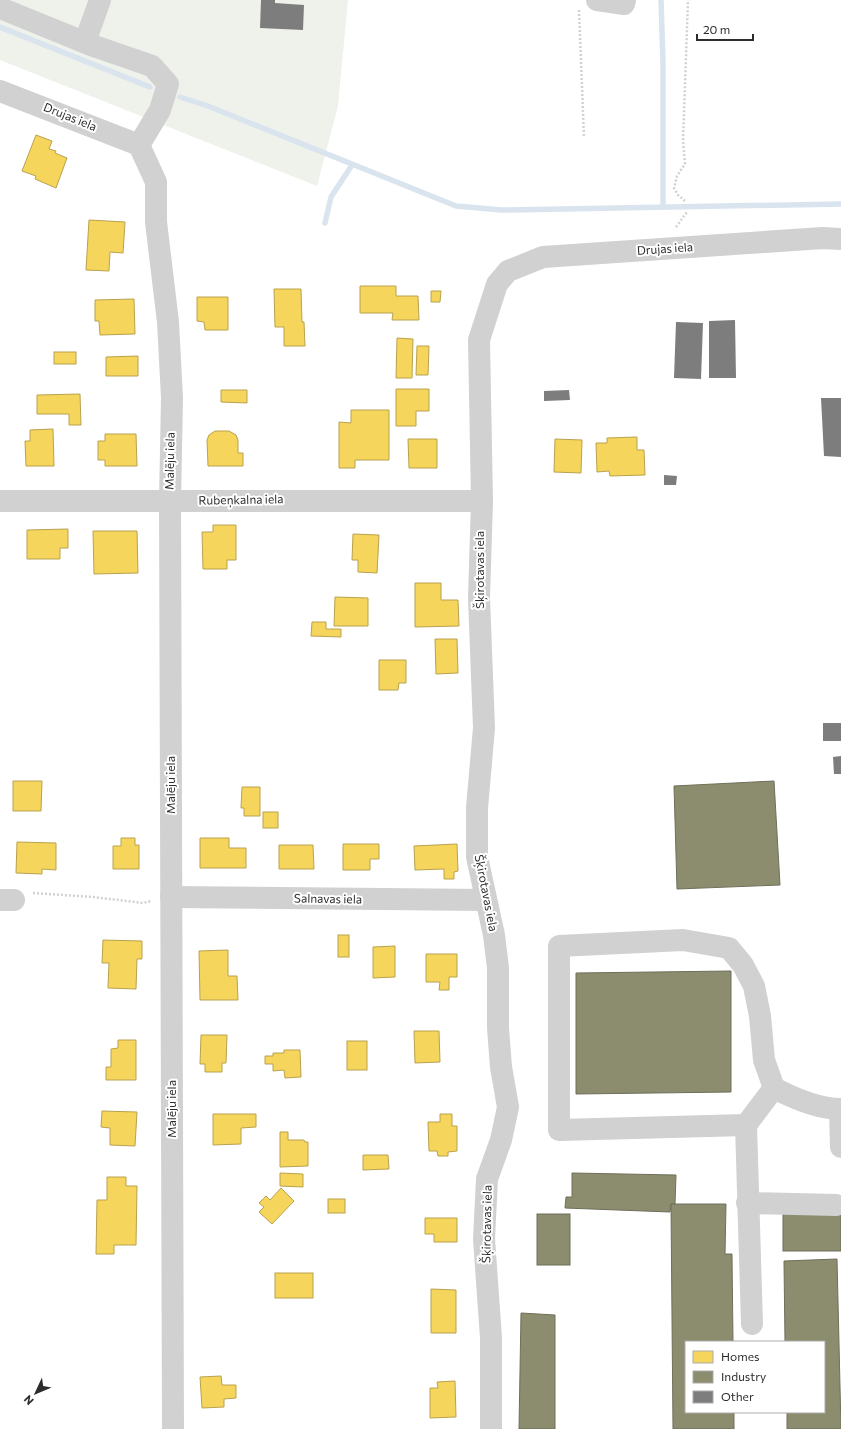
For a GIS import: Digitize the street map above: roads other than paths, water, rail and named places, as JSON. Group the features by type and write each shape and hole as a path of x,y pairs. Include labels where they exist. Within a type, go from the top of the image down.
{"street":[{"path":"85,42 100,0"},
{"path":"588,4 625,2"},
{"path":"0,8 85,42 152,66 168,84 160,110 139,145"},
{"name":"Drujas iela","path":"0,91 45,107 139,145"},
{"name":"Malēju iela","path":"139,145 156,182 156,222 168,322 172,398 170,501 172,1429"},
{"name":"Drujas iela","path":"497,284 508,271 543,257 823,238 841,239"},
{"name":"Šķirotavas iela","path":"491,1429 491,1338 484,1239 487,1179 502,1140 508,1107 501,1067 498,1028 498,968 494,935 485,900 477,856 476,808 484,728 479,587 482,501 479,340 497,284"},
{"name":"Rubeņkalna iela","path":"0,501 170,501 282,499 482,501"},
{"name":"Salnavas iela","path":"171,897 485,900"},
{"path":"746,1125 559,1130 559,946 683,940 730,948 743,965 754,986 760,1016 764,1060 774,1088 797,1100 840,1109 841,1147"},
{"path":"752,1324 747,1202 746,1125 774,1088"},
{"path":"747,1202 836,1205"}],"waterway":[{"path":"661,0 663,63 663,207"},
{"path":"0,27 150,87"},
{"path":"180,97 208,106 456,206 502,210 841,204"},
{"path":"325,223 331,197 352,165"}]}
